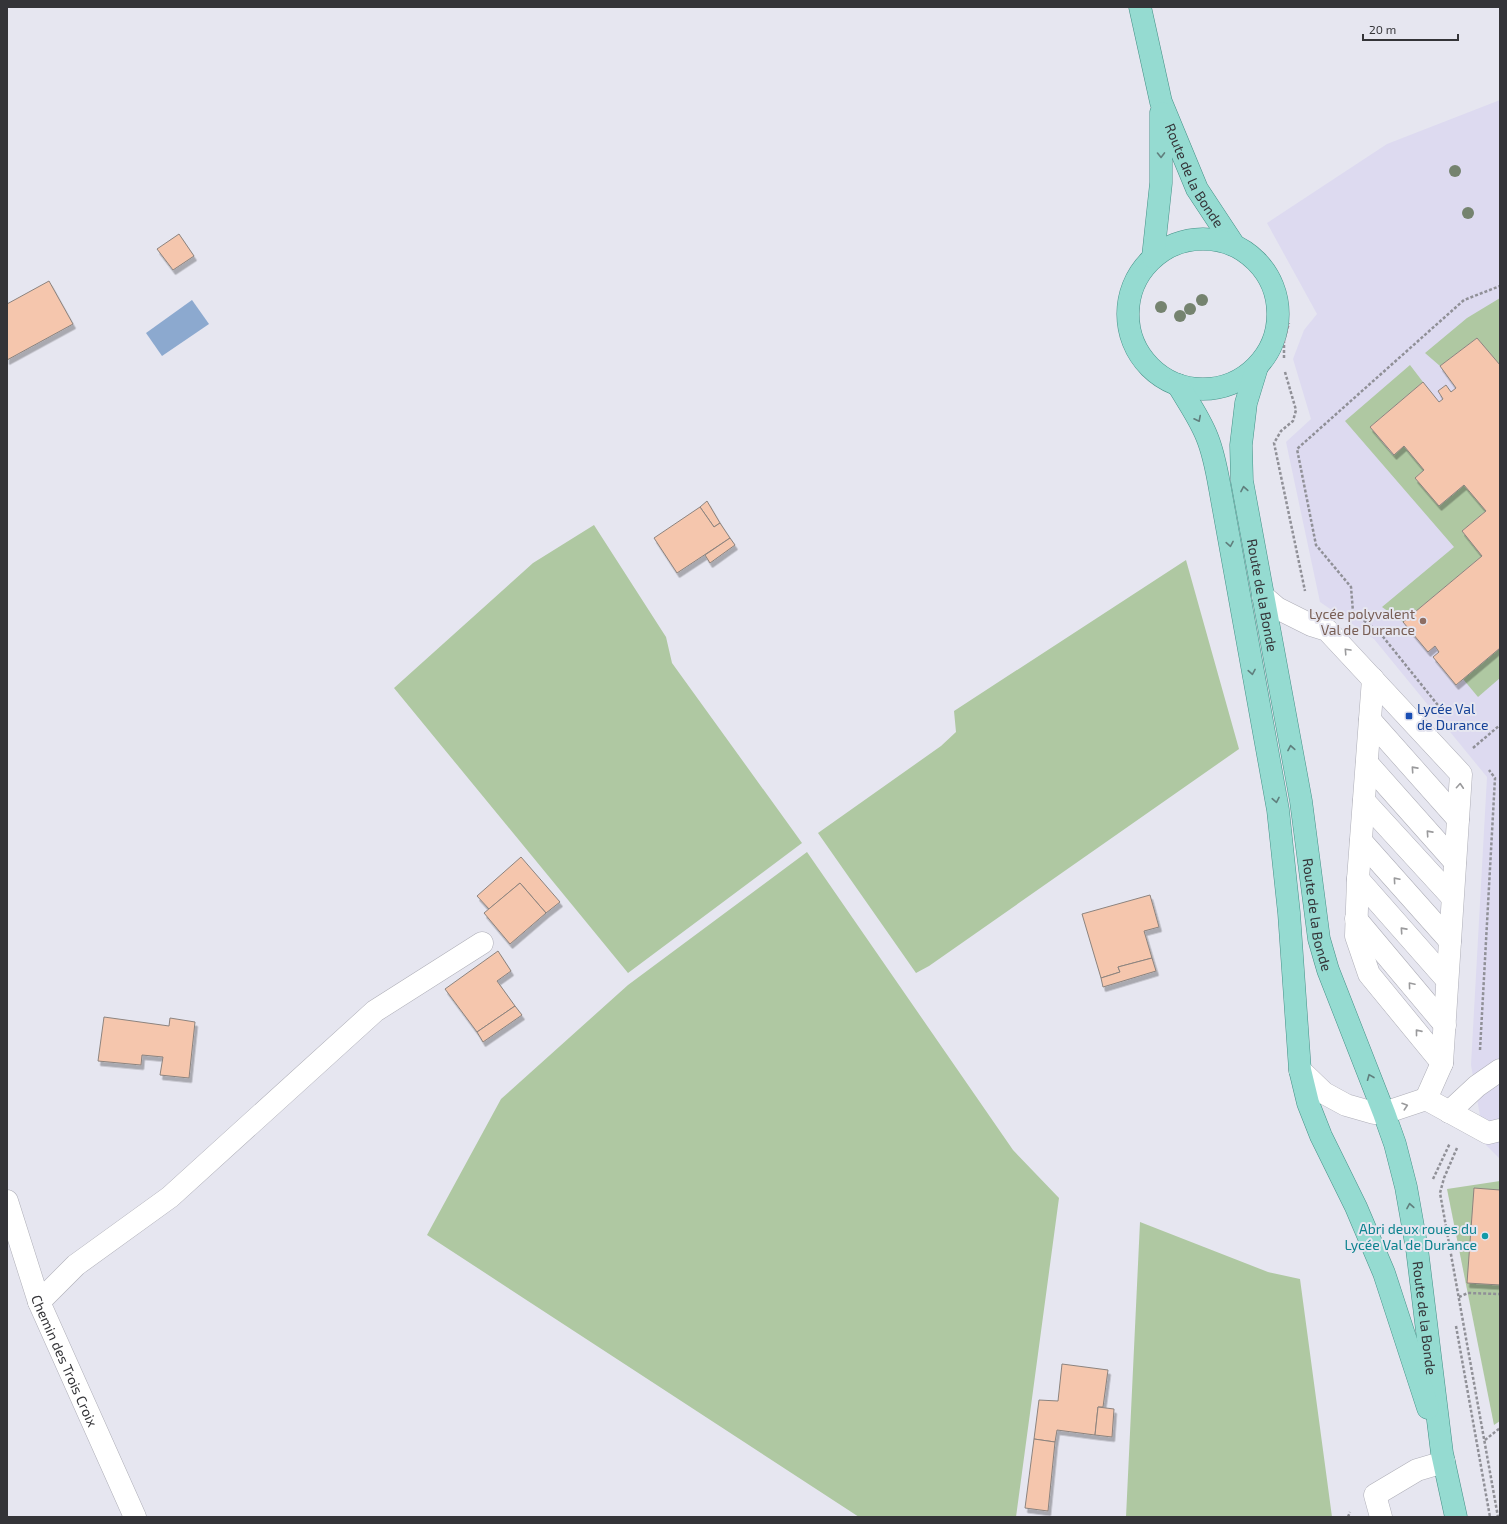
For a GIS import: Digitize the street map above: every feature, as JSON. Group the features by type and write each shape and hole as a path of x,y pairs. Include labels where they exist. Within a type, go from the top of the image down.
{"main road":[{"name":"Route de la Bonde","path":"1140,7 1160,102 1197,189 1234,245"},
{"name":"Route de la Bonde","path":"1153,257 1161,183 1160,102"},
{"path":"1206,238 1234,245 1254,258 1268,274 1276,294 1279,315 1276,336 1268,353 1257,367 1234,383 1206,389 1178,385 1155,372 1138,353 1129,328 1128,302 1136,277 1153,257 1178,243 1206,238"},
{"name":"Route de la Bonde","path":"1257,367 1246,403 1241,445 1242,481 1300,801 1319,939 1328,970 1395,1144 1406,1187 1419,1264 1443,1458"},
{"name":"Route de la Bonde","path":"1178,385 1194,410 1207,437 1215,462 1278,810 1289,913 1300,1070 1308,1103 1321,1136 1356,1207 1384,1273 1443,1458 1456,1517"}],"street":[{"path":"1263,596 1277,608 1311,625 1327,630 1461,774 1442,1062 1426,1099"},
{"path":"1373,679 1358,879 1356,936 1369,974 1442,1062"},
{"path":"1370,720 1458,819"},
{"path":"1367,763 1455,862"},
{"path":"1364,801 1452,897"},
{"path":"1361,840 1450,941"},
{"path":"1358,879 1447,980"},
{"path":"1356,919 1445,1026"},
{"path":"39,1302 76,1265 170,1197 375,1011 482,943"},
{"path":"1300,1070 1324,1093 1346,1105 1384,1113 1426,1099 1488,1132 1500,1130"},
{"path":"1449,1112 1477,1086 1500,1070"},
{"name":"Chemin des Trois Croix","path":"7,1201 39,1302 135,1517"},
{"path":"1381,1517 1375,1495 1417,1470 1443,1458"}],"path":[{"path":"1284,360 1284,340 1289,323"},
{"path":"1283,366 1296,410 1293,421 1281,430 1274,443 1305,594"},
{"path":"1473,748 1500,725"},
{"path":"1432,1182 1450,1143"},
{"path":"1459,1297 1468,1293 1500,1294"},
{"path":"1455,1319 1490,1517"},
{"path":"1484,1441 1500,1428"}],"shaded area":[{"name":"Lycée polyvalent Val de Durance","path":"1500,100 1500,1159 1485,1144 1471,1065 1487,777 1374,639 1320,602 1286,442 1311,419 1293,359 1304,330 1317,314 1267,223 1387,144"}],"green space":[{"path":"1500,298 1500,365 1477,338 1440,366 1425,353 1467,318"},
{"path":"1410,365 1423,382 1370,427 1393,455 1404,446 1424,470 1415,478 1439,506 1464,485 1486,511 1462,531 1482,556 1403,622 1382,607 1454,547 1345,421"},
{"path":"594,525 666,637 672,663 802,843 628,973 394,688 533,563"},
{"path":"1186,560 1239,749 929,966 916,973 818,833 941,746 956,732 954,711"},
{"path":"1500,648 1500,678 1478,697 1463,679"},
{"path":"807,852 1013,1150 1059,1198 1016,1517 859,1517 427,1235 501,1099 628,985"},
{"path":"1500,1181 1500,1421 1494,1425 1447,1189"},
{"path":"1140,1222 1268,1272 1300,1279 1332,1517 1126,1517"}],"water":[{"path":"192,300 209,324 162,356 146,333"}],"building":[{"path":"179,234 194,256 173,270 157,249"},
{"path":"49,281 73,324 7,360 7,304"},
{"path":"1477,338 1500,365 1500,648 1456,685 1433,657 1439,652 1435,646 1428,652 1403,622 1482,556 1462,531 1486,511 1464,485 1439,506 1415,478 1424,470 1404,446 1394,455 1370,427 1423,382 1439,402 1443,399 1438,391 1446,385 1451,392 1456,388 1440,366"},
{"path":"707,501 720,523 714,527 700,507"},
{"path":"700,507 714,527 720,523 730,538 677,573 654,538"},
{"path":"730,538 735,545 710,563 705,555"},
{"path":"521,857 560,902 546,913 520,883 489,909 477,896"},
{"path":"520,883 546,913 510,944 484,913"},
{"path":"1150,895 1159,927 1144,931 1152,958 1118,967 1120,972 1101,978 1082,914"},
{"path":"498,951 511,971 497,981 515,1006 477,1032 445,989"},
{"path":"1152,958 1156,971 1103,987 1101,978 1120,972 1118,967"},
{"path":"515,1006 522,1015 483,1042 477,1032"},
{"path":"104,1017 169,1026 170,1018 195,1022 189,1078 160,1075 163,1057 142,1055 141,1065 98,1061"},
{"name":"Abri deux roues du Lycée Val de Durance","path":"1474,1188 1500,1190 1500,1285 1467,1283"},
{"path":"1062,1364 1108,1370 1103,1407 1098,1407 1095,1435 1057,1430 1055,1442 1034,1439 1039,1400 1058,1401"},
{"path":"1098,1407 1114,1409 1112,1437 1095,1435"},
{"path":"1034,1439 1055,1442 1048,1511 1025,1508"}],"place":[{"name":"Lycée polyvalent Val de Durance","path":"1423,621"},
{"name":"Lycée Val de Durance","path":"1409,716"},
{"name":"Abri deux roues du Lycée Val de Durance","path":"1485,1236"}]}
